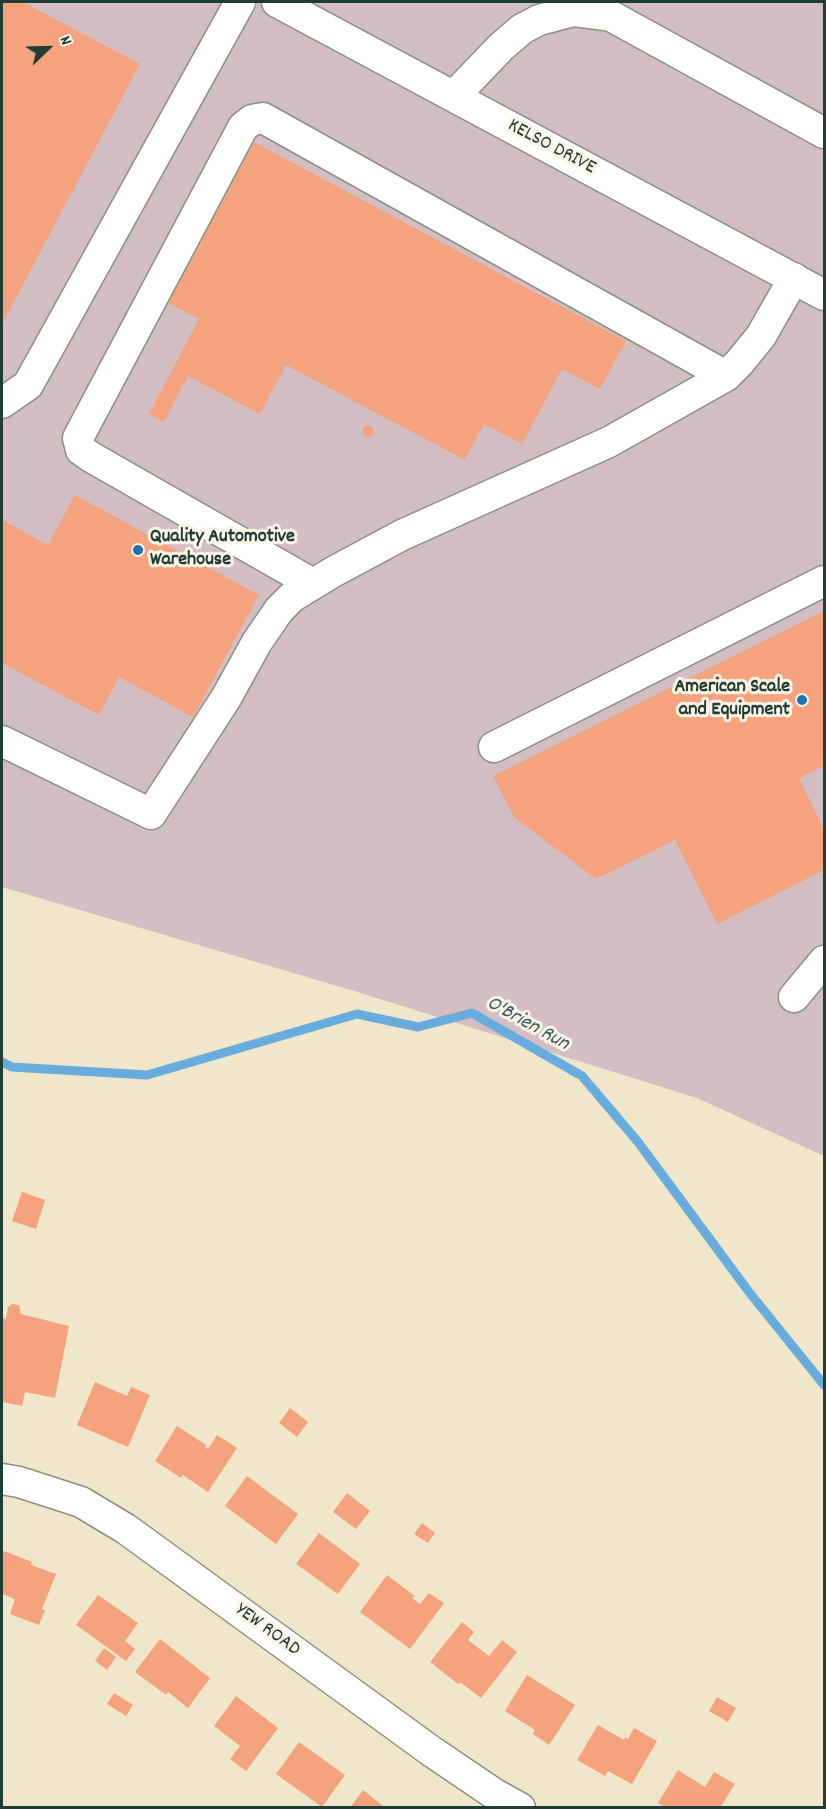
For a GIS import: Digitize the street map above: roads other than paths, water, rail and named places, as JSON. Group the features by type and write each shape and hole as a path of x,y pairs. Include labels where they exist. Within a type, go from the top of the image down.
{"street":[{"path":"2,403 28,386 240,2"},
{"name":"KELSO DRIVE","path":"277,2 825,295"},
{"path":"454,96 501,47 522,29 539,20 573,10 612,16 825,133"},
{"path":"313,584 92,457 81,450 78,438 243,127 252,120 263,118 726,376"},
{"path":"2,741 151,814 226,698 257,642 279,610 292,597 333,572 402,536 609,442 726,376 761,336 794,278"},
{"path":"494,747 825,580"},
{"path":"794,997 825,961"},
{"name":"YEW ROAD","path":"2,1479 19,1482 81,1502 126,1530 431,1751 520,1808"}],"waterway":[{"name":"O'Brien Run","path":"2,1062 12,1067 147,1075 357,1014 418,1027 472,1013 582,1076 638,1142 749,1292 824,1385"}],"place":[{"name":"Quality Automotive Warehouse","path":"138,550"},
{"name":"American Scale and Equipment","path":"802,700"}]}
